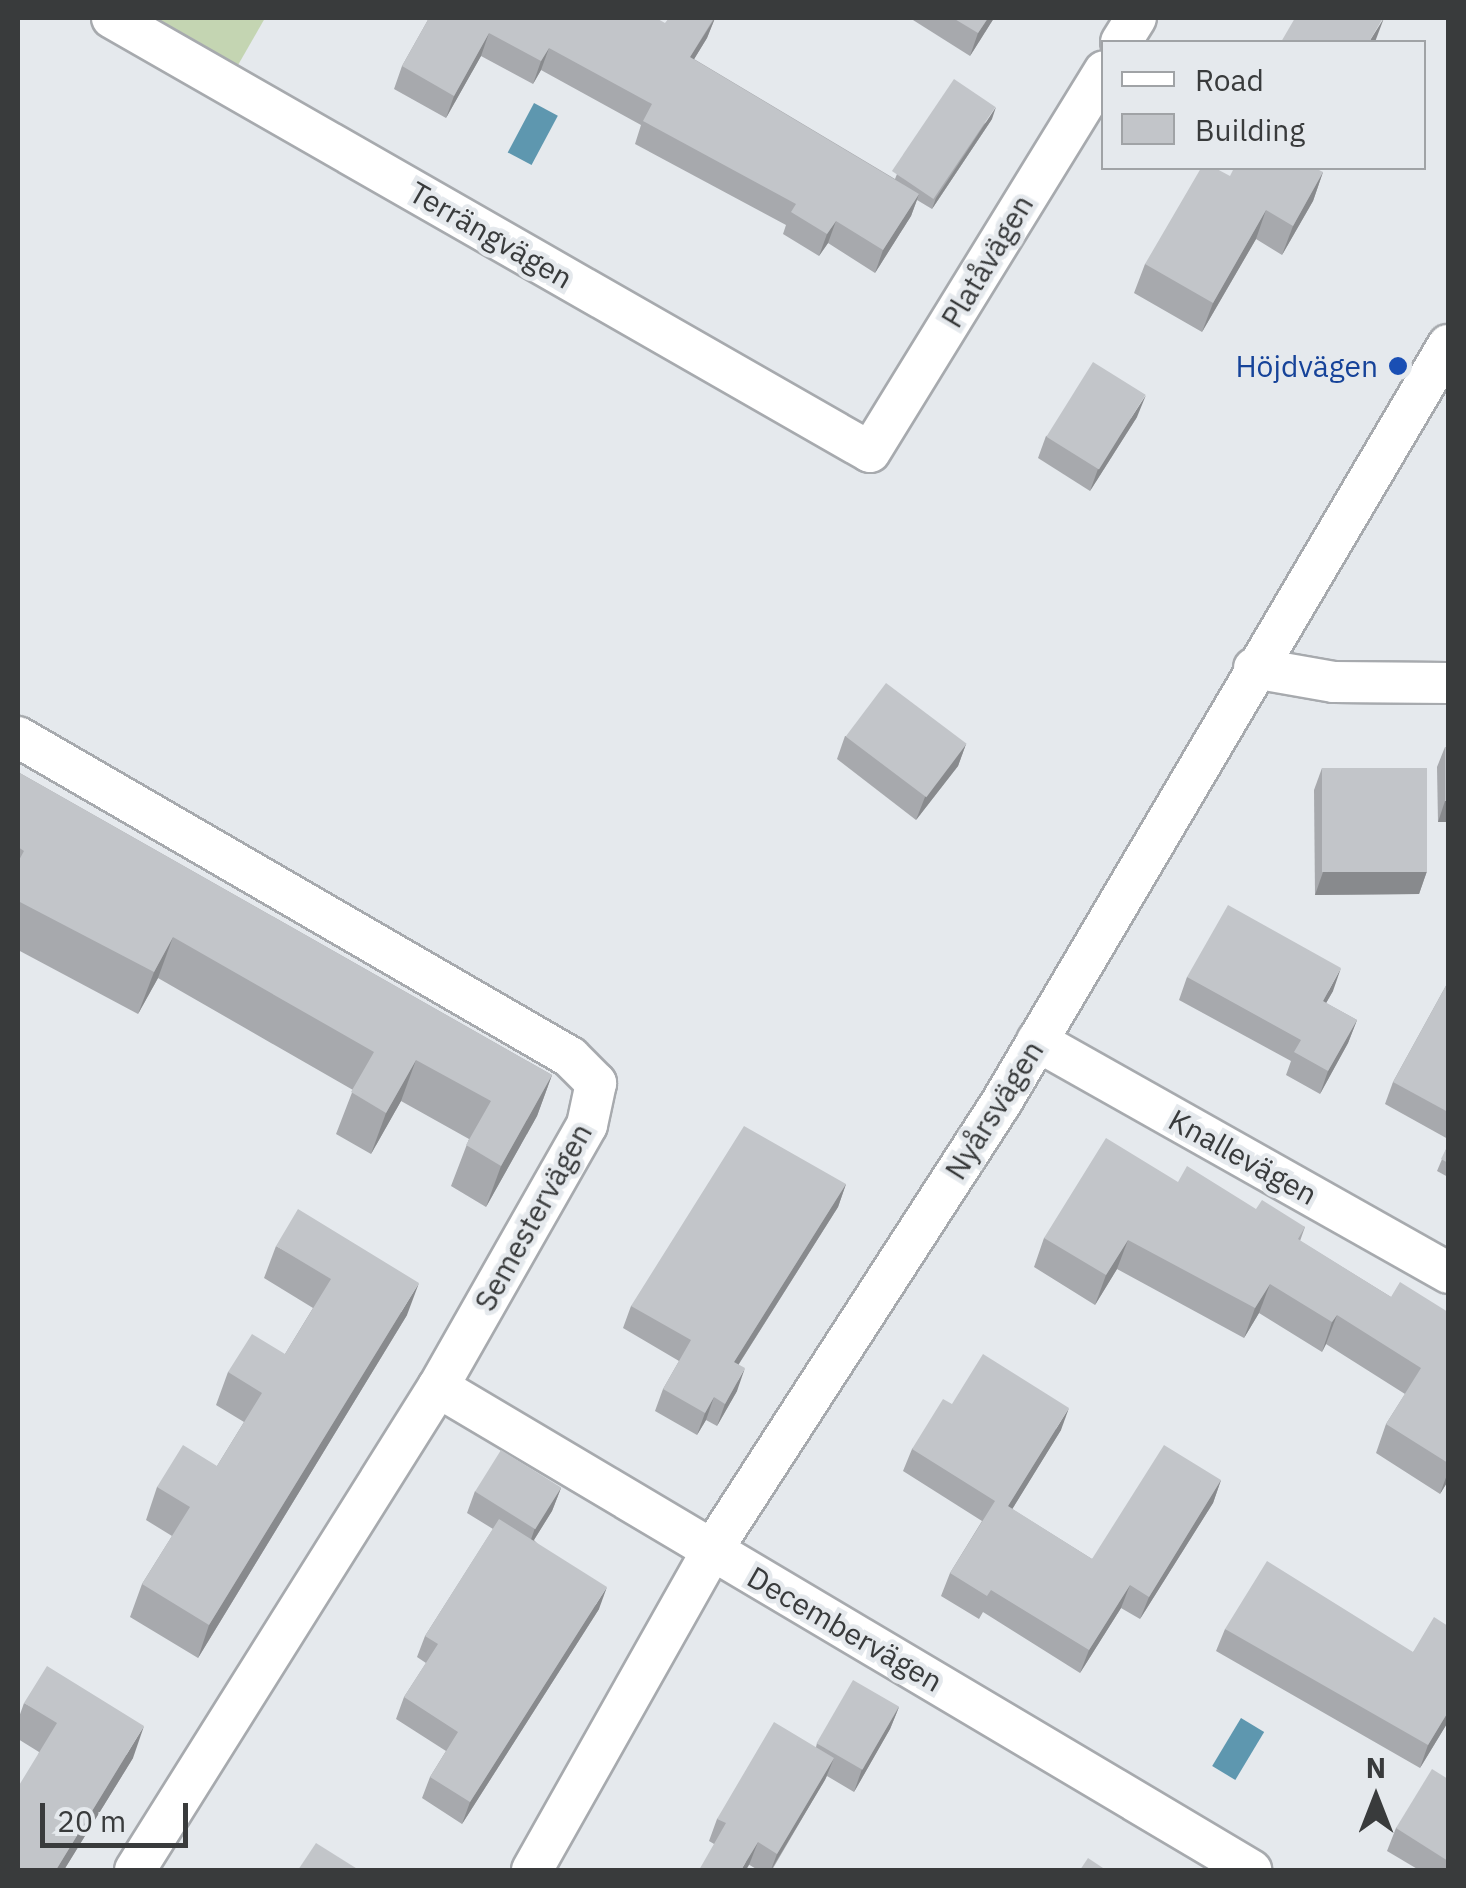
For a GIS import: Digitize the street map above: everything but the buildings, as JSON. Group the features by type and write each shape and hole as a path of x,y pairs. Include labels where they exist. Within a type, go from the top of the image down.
{"street":[{"name":"Terrängvägen","path":"112,18 870,452"},
{"path":"1122,40 1136,18"},
{"name":"Platåvägen","path":"870,452 1101,76"},
{"name":"Nyårsvägen","path":"532,1870 712,1550 1037,1041 1448,344"},
{"path":"1254,668 1334,682 1448,683"},
{"name":"Semestervägen","path":"18,737 570,1056 596,1083 587,1125 438,1387 135,1870"},
{"name":"Knallevägen","path":"1037,1041 1448,1273"},
{"name":"Decembervägen","path":"438,1387 1251,1870"}],"green space":[{"path":"137,18 265,18 234,72"}],"water":[{"path":"534,103 558,116 532,165 508,152"},
{"path":"1241,1718 1264,1732 1235,1780 1212,1766"}],"place":[{"name":"Höjdvägen","path":"1398,366"}]}
